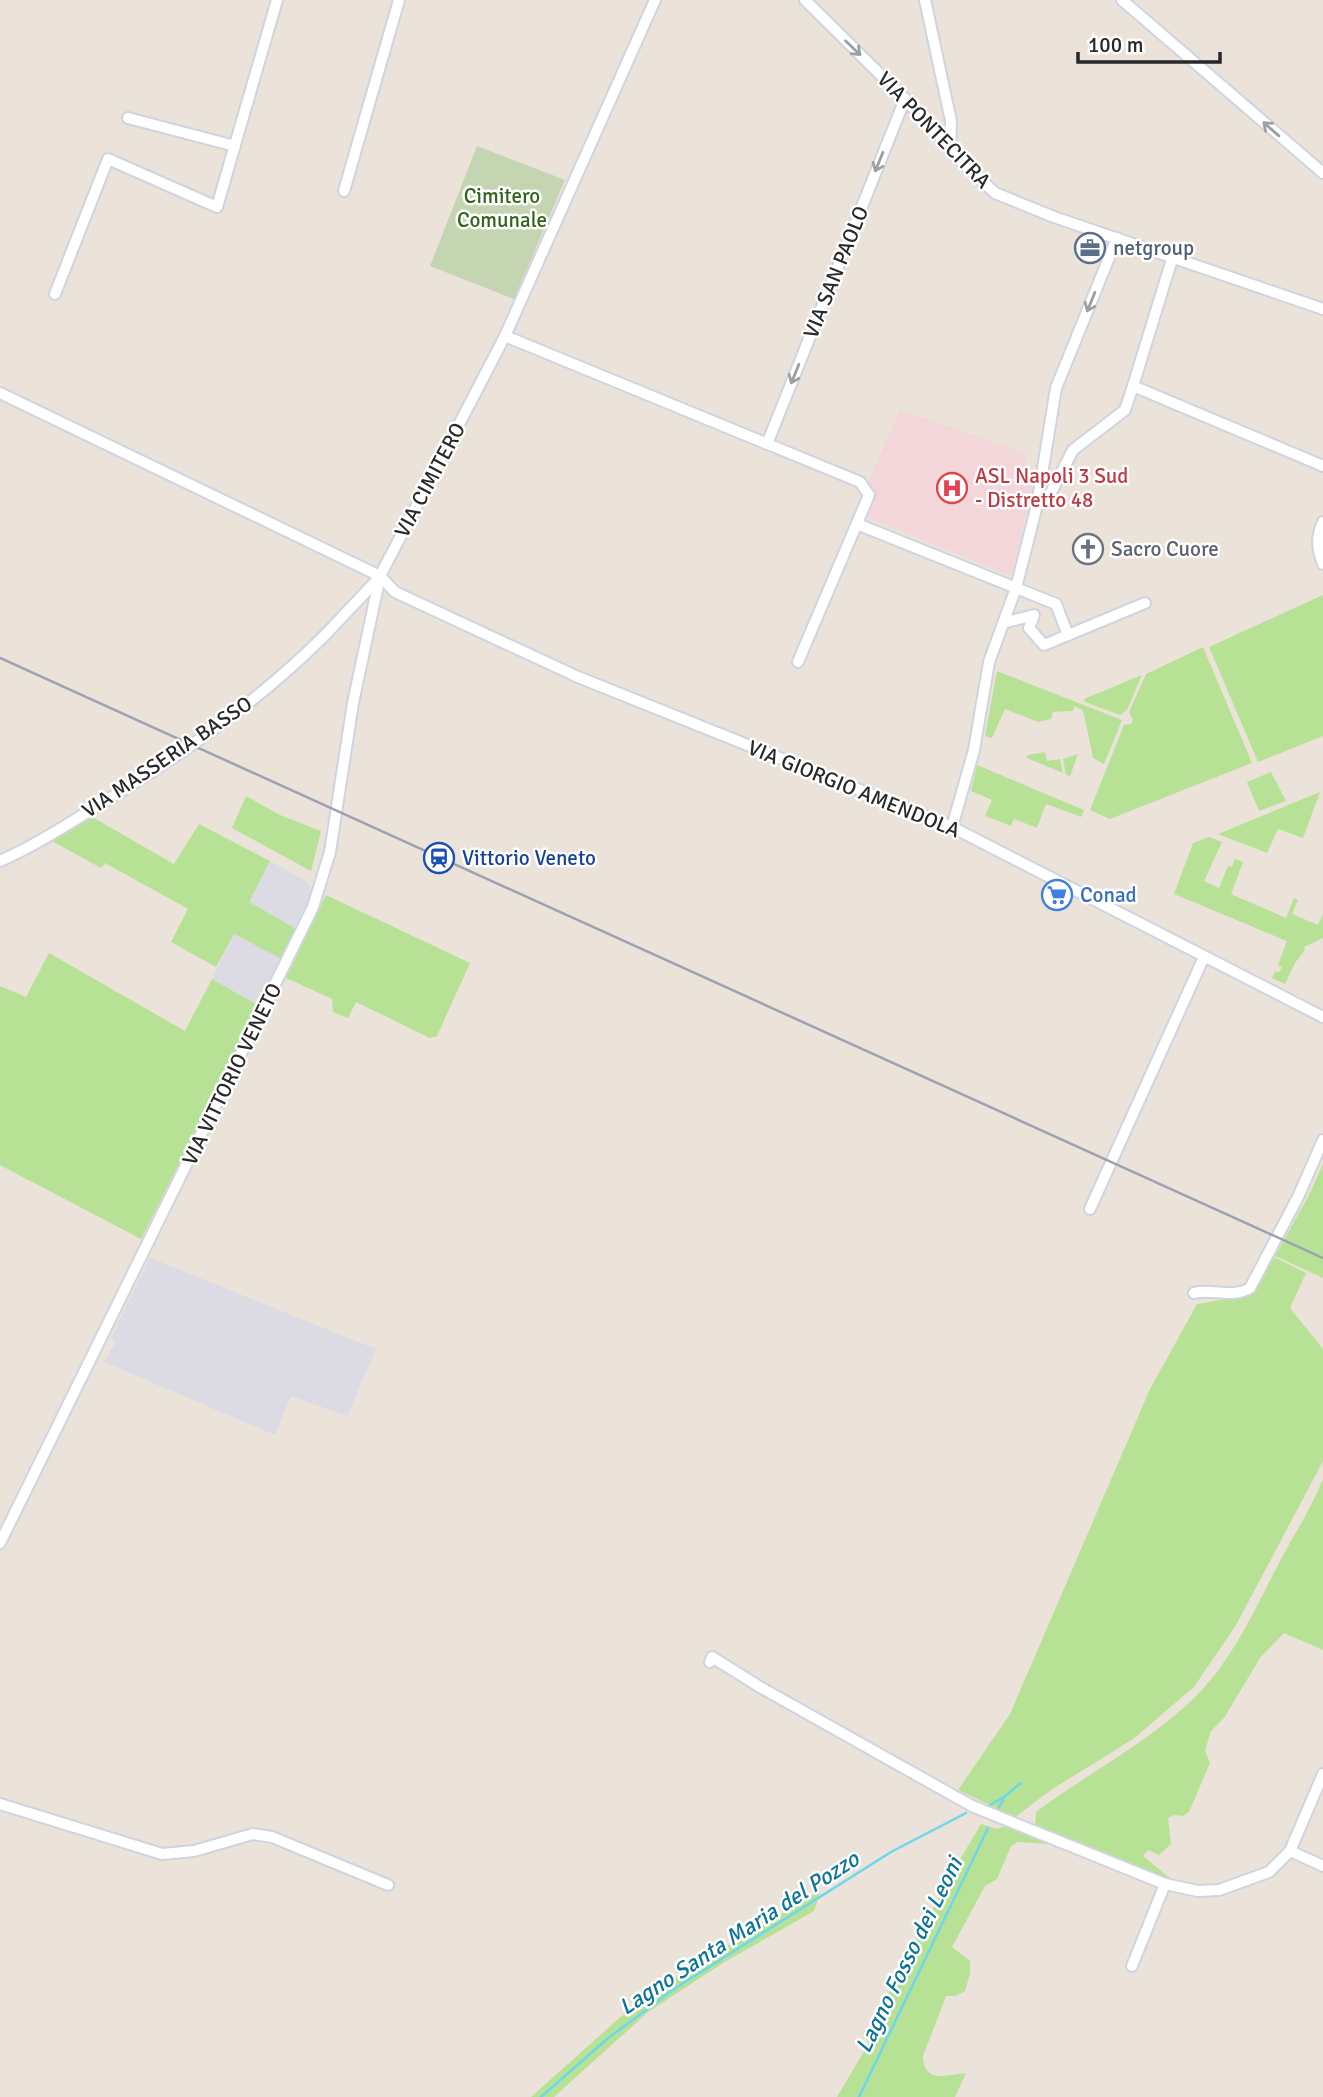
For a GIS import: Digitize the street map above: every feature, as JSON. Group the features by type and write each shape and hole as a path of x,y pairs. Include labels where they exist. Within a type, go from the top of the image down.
{"street":[{"path":"55,294 108,159 217,207 276,0"},
{"path":"344,191 400,0"},
{"name":"VIA CIMITERO","path":"380,576 505,337 655,0"},
{"name":"VIA PONTECITRA","path":"804,0 905,99 987,187 1005,199 1323,309"},
{"path":"925,0 951,121 950,148"},
{"path":"1122,0 1323,173"},
{"name":"VIA SAN PAOLO","path":"766,444 905,99"},
{"path":"128,118 236,146"},
{"path":"952,827 974,750 989,662 1016,587 1037,505 1056,388 1117,238"},
{"path":"1037,505 1046,502 1073,450 1125,411 1172,256"},
{"path":"505,337 860,482 869,495 798,662"},
{"path":"1133,386 1323,466"},
{"path":"0,393 380,576"},
{"path":"1323,522 1318,534 1318,552 1323,564"},
{"path":"858,524 1056,604 1068,635"},
{"name":"VIA GIORGIO AMENDOLA","path":"380,576 395,592 578,677 952,827 1323,1017"},
{"name":"VIA MASSERIA BASSO","path":"0,861 31,847 141,780 200,739 265,689 326,635 380,576"},
{"name":"VIA VITTORIO VENETO","path":"0,1543 313,908 330,852 354,703 380,576"},
{"path":"1003,623 1034,615 1029,628 1044,645 1145,603"},
{"path":"1090,1209 1204,957"},
{"path":"1194,1293 1206,1291 1235,1294 1250,1288 1298,1197 1323,1140"},
{"path":"710,1662 712,1657 760,1687 972,1806 1165,1884 1199,1891 1219,1890 1269,1872 1290,1851 1323,1774"},
{"path":"0,1804 162,1854 194,1851 238,1837 260,1835 304,1849 388,1885"},
{"path":"1290,1851 1323,1866"},
{"path":"1132,1966 1165,1884"}],"shaded area":[{"name":"ASL Napoli 3 Sud - Distretto 48","path":"900,410 1023,452 1034,481 1012,572 1008,575 867,517 875,495 869,480"},
{"path":"270,861 306,881 313,891 296,929 248,902"},
{"path":"234,934 282,959 259,1006 212,979"},
{"path":"150,1258 376,1349 347,1416 291,1396 275,1435 104,1362 115,1343 111,1338"}],"green space":[{"name":"Cimitero Comunale","path":"477,146 565,180 514,299 430,266"},
{"path":"1323,595 1323,736 1258,762 1209,647"},
{"path":"1203,647 1252,763 1110,819 1090,810 1124,725 1131,724 1133,720 1129,712 1146,674"},
{"path":"997,671 1122,720 1104,764 1093,758 1084,714 1074,706 1073,711 1053,712 1051,719 1038,722 1005,709 992,738 985,736"},
{"path":"1142,675 1127,710 1120,715 1085,702 1084,699"},
{"path":"1045,752 1047,761 1060,759 1063,773 1027,758 1028,755"},
{"path":"1078,754 1070,776 1066,775 1063,759"},
{"path":"977,765 1084,810 1081,817 1046,804 1037,828 1014,819 1011,826 985,816 992,800 971,791"},
{"path":"1271,772 1286,801 1259,811 1247,782"},
{"path":"1320,792 1303,838 1278,829 1267,853 1218,834"},
{"path":"246,796 280,815 321,831 311,871 232,828"},
{"path":"92,817 174,864 199,824 270,861 249,902 296,929 282,959 234,934 216,967 171,942 188,909 105,863 101,868 52,841"},
{"path":"1209,837 1222,842 1204,881 1219,888 1228,866 1232,867 1235,859 1243,862 1231,894 1286,918 1294,898 1298,900 1292,914 1318,925 1323,914 1323,938 1304,947 1305,950 1285,984 1272,978 1282,967 1278,965 1287,941 1174,894 1193,843"},
{"path":"326,895 470,963 437,1036 430,1038 356,1002 348,1018 333,1012 332,999 286,978"},
{"path":"49,953 185,1031 212,979 259,1006 141,1239 0,1165 0,986 26,997"},
{"path":"1323,1164 1323,1278 1275,1256"},
{"path":"1274,1257 1306,1273 1290,1308 1323,1349 1323,1461 1236,1625 1194,1687 1133,1739 1051,1790 1015,1817 958,1790 1010,1714 1150,1389 1197,1304 1246,1296"},
{"path":"1323,1479 1323,1650 1284,1633 1260,1658 1224,1718 1211,1731 1205,1750 1210,1763 1189,1812 1183,1816 1174,1815 1168,1818 1171,1844 1159,1855 1148,1850 1143,1856 1171,1879 1168,1883 1035,1829 1036,1812 1152,1733 1204,1688 1230,1654 1252,1617"},
{"path":"981,1824 997,1829 1005,1826 1052,1841 1051,1844 1018,1842 1011,1846 997,1879 985,1886 952,1947 970,1961 970,1974 965,1991 956,1996 946,1996 923,2056 927,2071 932,2074 944,2076 966,2073 955,2097 837,2097 866,2048 880,2010 946,1883"},
{"path":"821,1890 814,1911 723,1963 648,2012 554,2097 531,2097 625,2013 685,1971"}],"waterway":[{"name":"Lagno Santa Maria del Pozzo","path":"990,1805 1021,1783"},
{"name":"Lagno Fosso dei Leoni","path":"998,1809 1003,1800"},
{"name":"Lagno Santa Maria del Pozzo","path":"541,2097 607,2039 674,1989 891,1852 966,1813"},
{"name":"Lagno Fosso dei Leoni","path":"859,2097 988,1828"}],"railway":[{"path":"0,658 1323,1258"}],"place":[{"name":"netgroup","path":"1090,248"},
{"name":"ASL Napoli 3 Sud - Distretto 48","path":"952,488"},
{"name":"Sacro Cuore","path":"1088,549"},
{"name":"Vittorio Veneto","path":"439,858"},
{"name":"Conad","path":"1057,895"}]}
